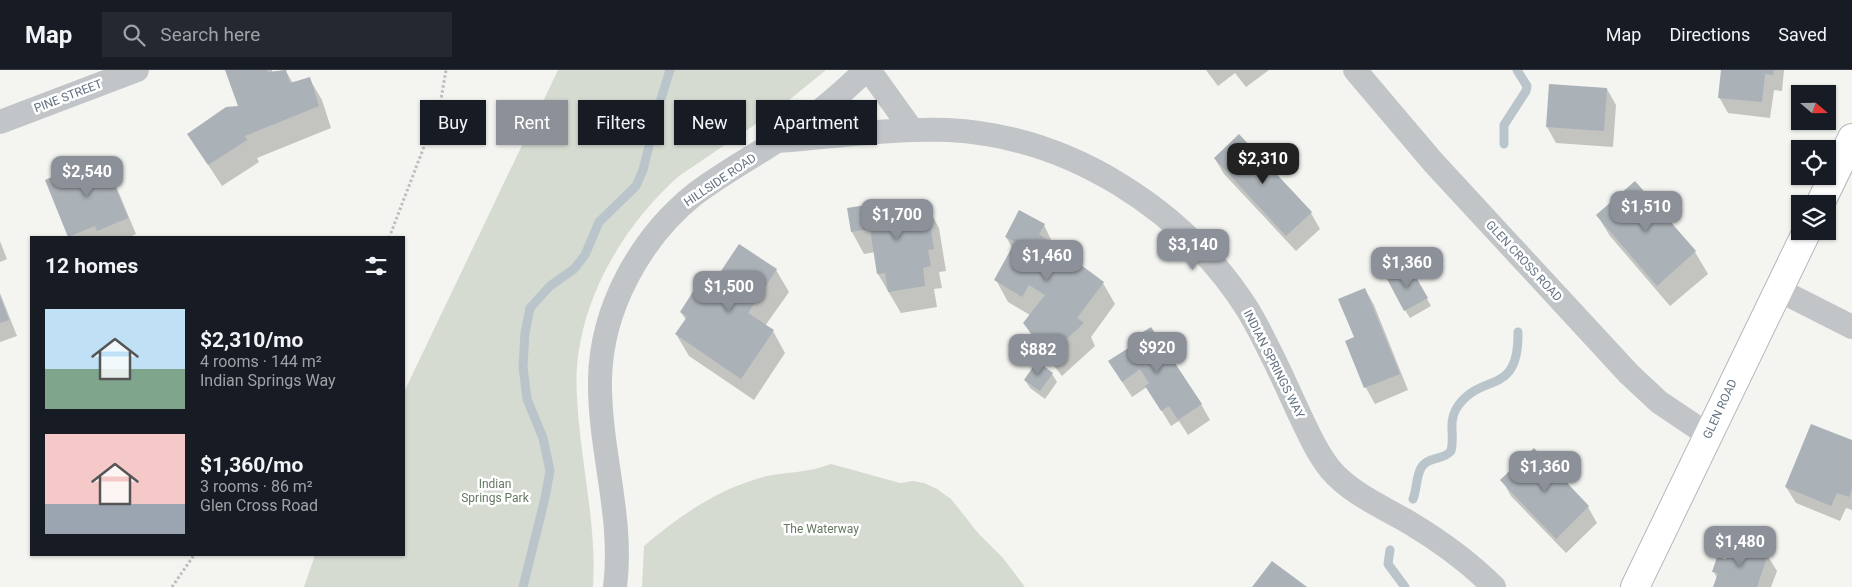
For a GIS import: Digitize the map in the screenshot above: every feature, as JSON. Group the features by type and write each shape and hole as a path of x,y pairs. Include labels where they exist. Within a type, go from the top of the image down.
{"street":[{"name":"PINE STREET","path":"0,122 136,70"},
{"path":"868,70 912,130"},
{"name":"HILLSIDE ROAD","path":"833,100 868,70"},
{"name":"GLEN CROSS ROAD","path":"1355,70 1421,148 1629,374 1659,402 1708,436"},
{"name":"INDIAN SPRINGS WAY","path":"877,133 912,130 972,133 1036,148 1095,171 1151,205 1201,250 1240,298 1266,343 1313,443 1332,472 1354,490 1456,554 1494,587"},
{"path":"1824,195 1852,138"},
{"name":"HILLSIDE ROAD","path":"615,587 617,555 616,520 602,417 600,383 602,352 615,304 641,254 670,216 707,186 772,145"},
{"name":"GLEN ROAD","path":"1635,587 1803,240"},
{"path":"1778,290 1852,327"}],"path":[{"path":"390,236 440,105 446,70"},
{"path":"172,587 193,556"}],"green space":[{"name":"Indian Springs Park","path":"558,70 826,70 789,100 756,100 756,124 746,131 746,100 674,100 674,145 725,145 679,176 636,222 618,248 603,276 591,305 582,335 577,366 577,397 593,539 593,587 304,587 315,556 405,556 405,390 522,145 568,145 568,100 544,100"},
{"name":"The Waterway","path":"831,464 900,483 913,481 924,483 937,489 951,499 978,533 1003,558 1025,587 642,587 644,546 687,513 717,495 750,481 772,475 812,470"}],"building":[{"path":"225,70 267,70 268,72 286,70 290,83 310,77 319,106 245,136 247,140 208,165 187,134 226,107 238,106"},
{"path":"1721,70 1774,70 1773,75 1765,74 1762,102 1718,98"},
{"path":"1549,84 1607,88 1604,131 1546,127"},
{"path":"1239,134 1312,212 1286,236 1214,158"},
{"path":"103,156 128,218 97,231 95,226 68,236 45,180"},
{"path":"1635,181 1696,251 1657,286 1596,215"},
{"path":"897,200 899,210 927,205 934,249 928,250 931,266 923,268 925,286 888,292 885,273 877,274 870,229 851,232 847,208"},
{"path":"1019,210 1045,224 1039,234 1104,282 1077,318 1084,323 1049,355 1023,323 1045,295 1029,285 1022,297 994,280 1015,242 1005,237"},
{"path":"739,244 777,269 748,313 774,330 741,379 675,334 687,317 680,312 701,279 711,286"},
{"path":"1410,267 1428,298 1404,311 1387,279"},
{"path":"1365,288 1400,374 1364,388 1345,341 1354,337 1338,299"},
{"path":"0,296 9,320 0,323"},
{"path":"1151,327 1202,404 1178,420 1169,406 1161,411 1145,386 1149,383 1140,369 1122,382 1108,361 1141,340 1138,335"},
{"path":"1037,361 1053,373 1040,391 1024,380"},
{"path":"1811,424 1852,440 1852,488 1849,497 1837,493 1831,506 1785,487"},
{"path":"1534,448 1589,506 1556,539 1500,480"},
{"path":"1731,542 1768,554 1757,587 1713,587 1718,573 1712,572 1717,557 1726,559"},
{"path":"1272,561 1307,587 1252,587"}],"waterway":[{"path":"523,587 550,471 543,438 527,399 523,367 525,333 530,308 550,286 574,269 585,255 599,222 636,186 643,170 670,70"},
{"path":"1504,144 1504,125 1526,91 1527,86 1517,70"},
{"path":"1413,499 1418,475 1424,464 1451,451 1452,420 1456,409 1466,397 1505,376 1512,367 1517,353 1518,332"},
{"path":"1390,550 1388,564 1405,587"}]}
